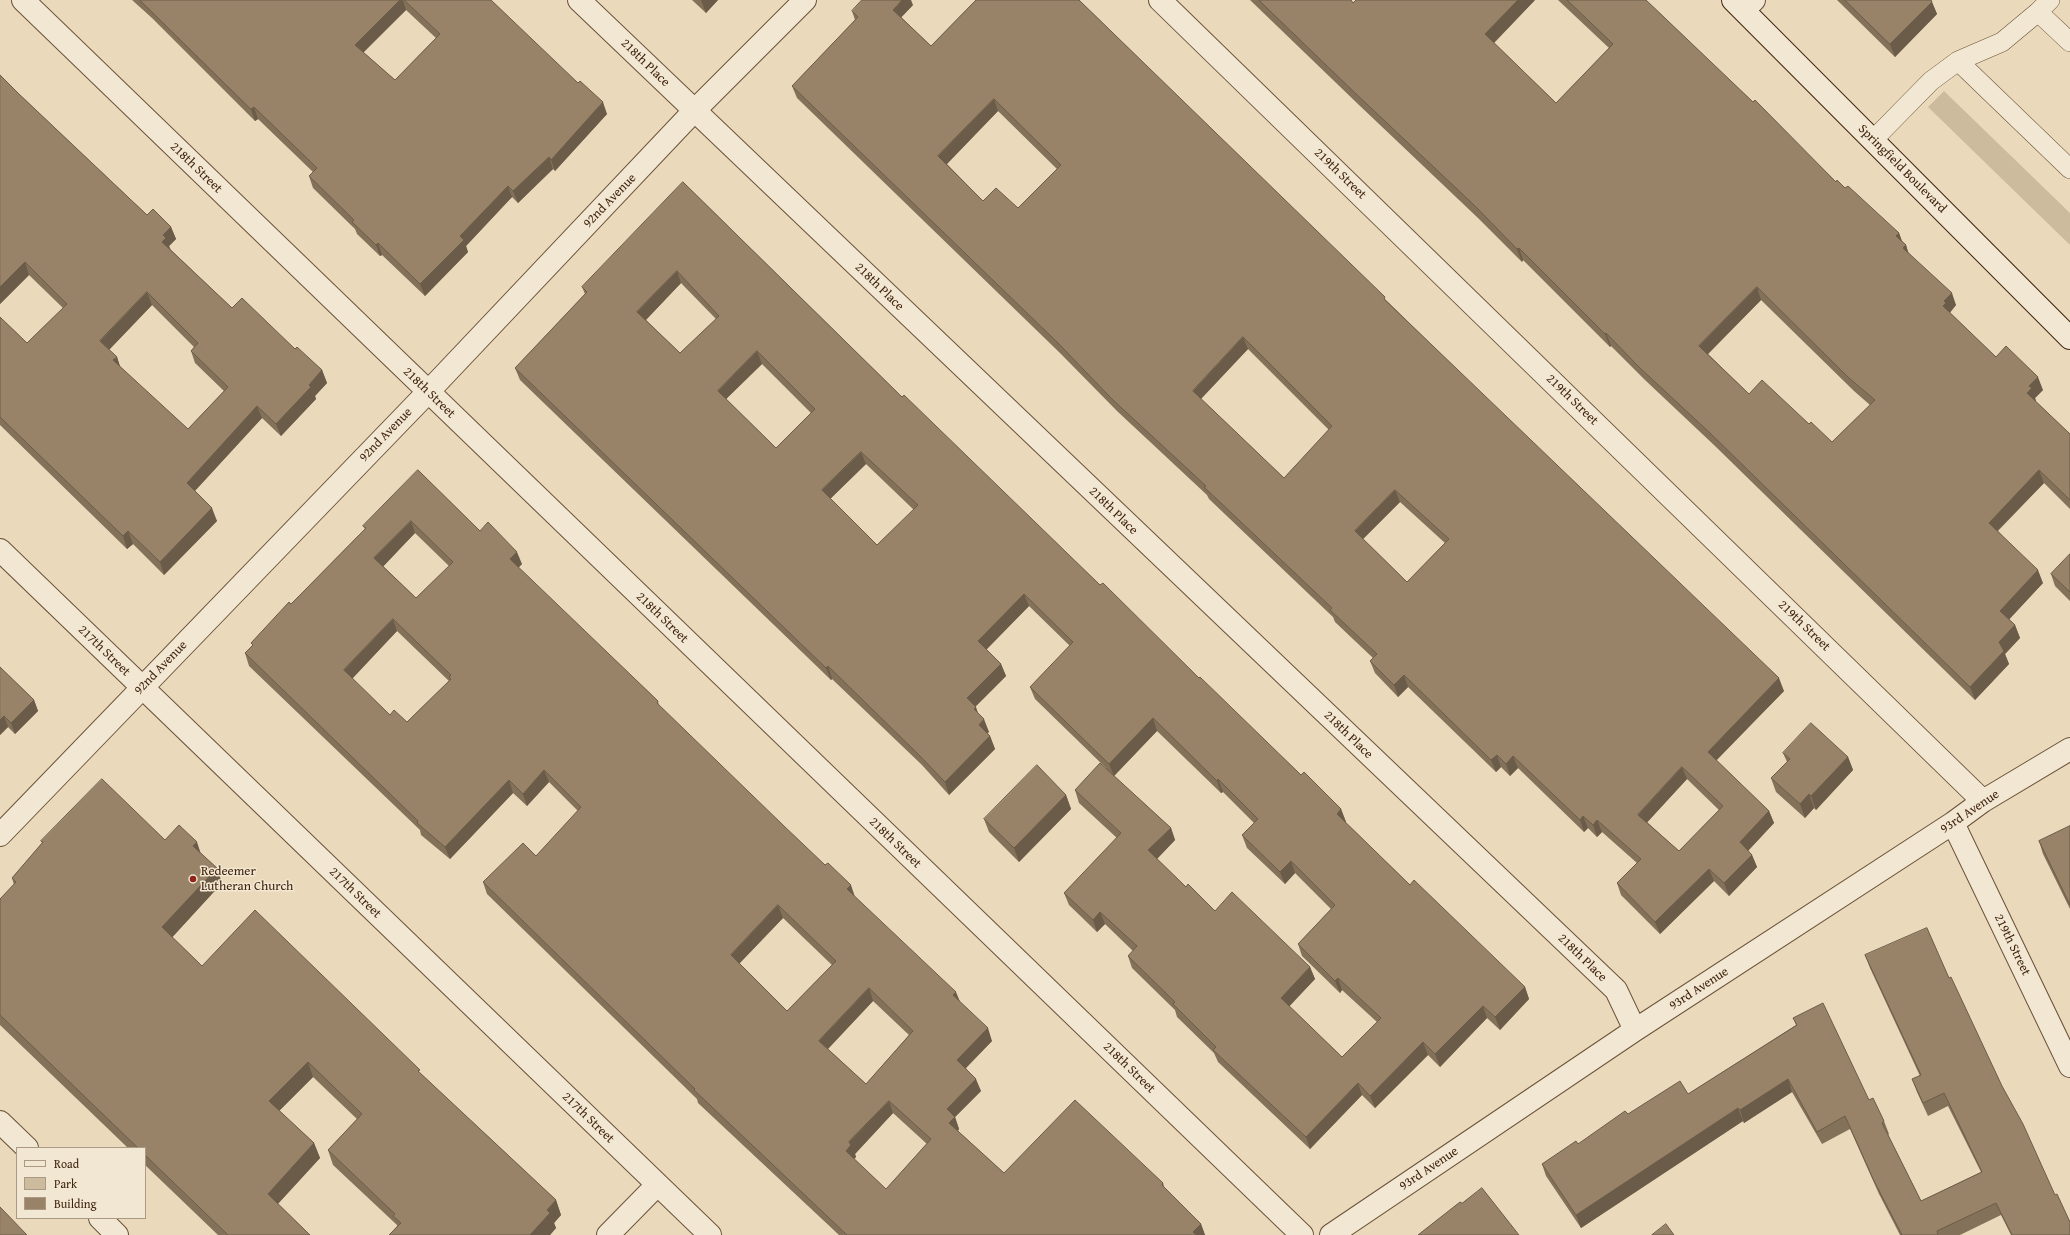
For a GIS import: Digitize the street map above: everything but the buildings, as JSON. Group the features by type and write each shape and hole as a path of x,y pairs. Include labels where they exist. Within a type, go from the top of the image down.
{"street":[{"name":"218th Street","path":"23,0 1302,1235"},
{"name":"218th Place","path":"579,0 1616,990 1635,1030"},
{"name":"92nd Avenue","path":"0,835 428,392 694,111 805,0"},
{"name":"219th Street","path":"1160,0 1983,801"},
{"name":"Springfield Boulevard","path":"1744,3 1873,140 2070,338"},
{"name":"217th Street","path":"0,550 710,1235"},
{"name":"93rd Avenue","path":"1331,1235 1635,1030 1953,823 1983,801 2070,749"},
{"name":"219th Street","path":"1953,823 2070,1066"},
{"path":"0,1122 26,1147"},
{"path":"608,1235 657,1185"},
{"path":"101,1219 117,1235"}],"lane":[{"path":"1873,140 1931,81 1958,61 2002,42 2044,6 2070,42"},
{"path":"1958,61 2070,169"}],"green space":[{"path":"1944,91 2070,213 2070,245 1928,107"}],"place":[{"name":"Redeemer Lutheran Church","path":"193,879"}]}
